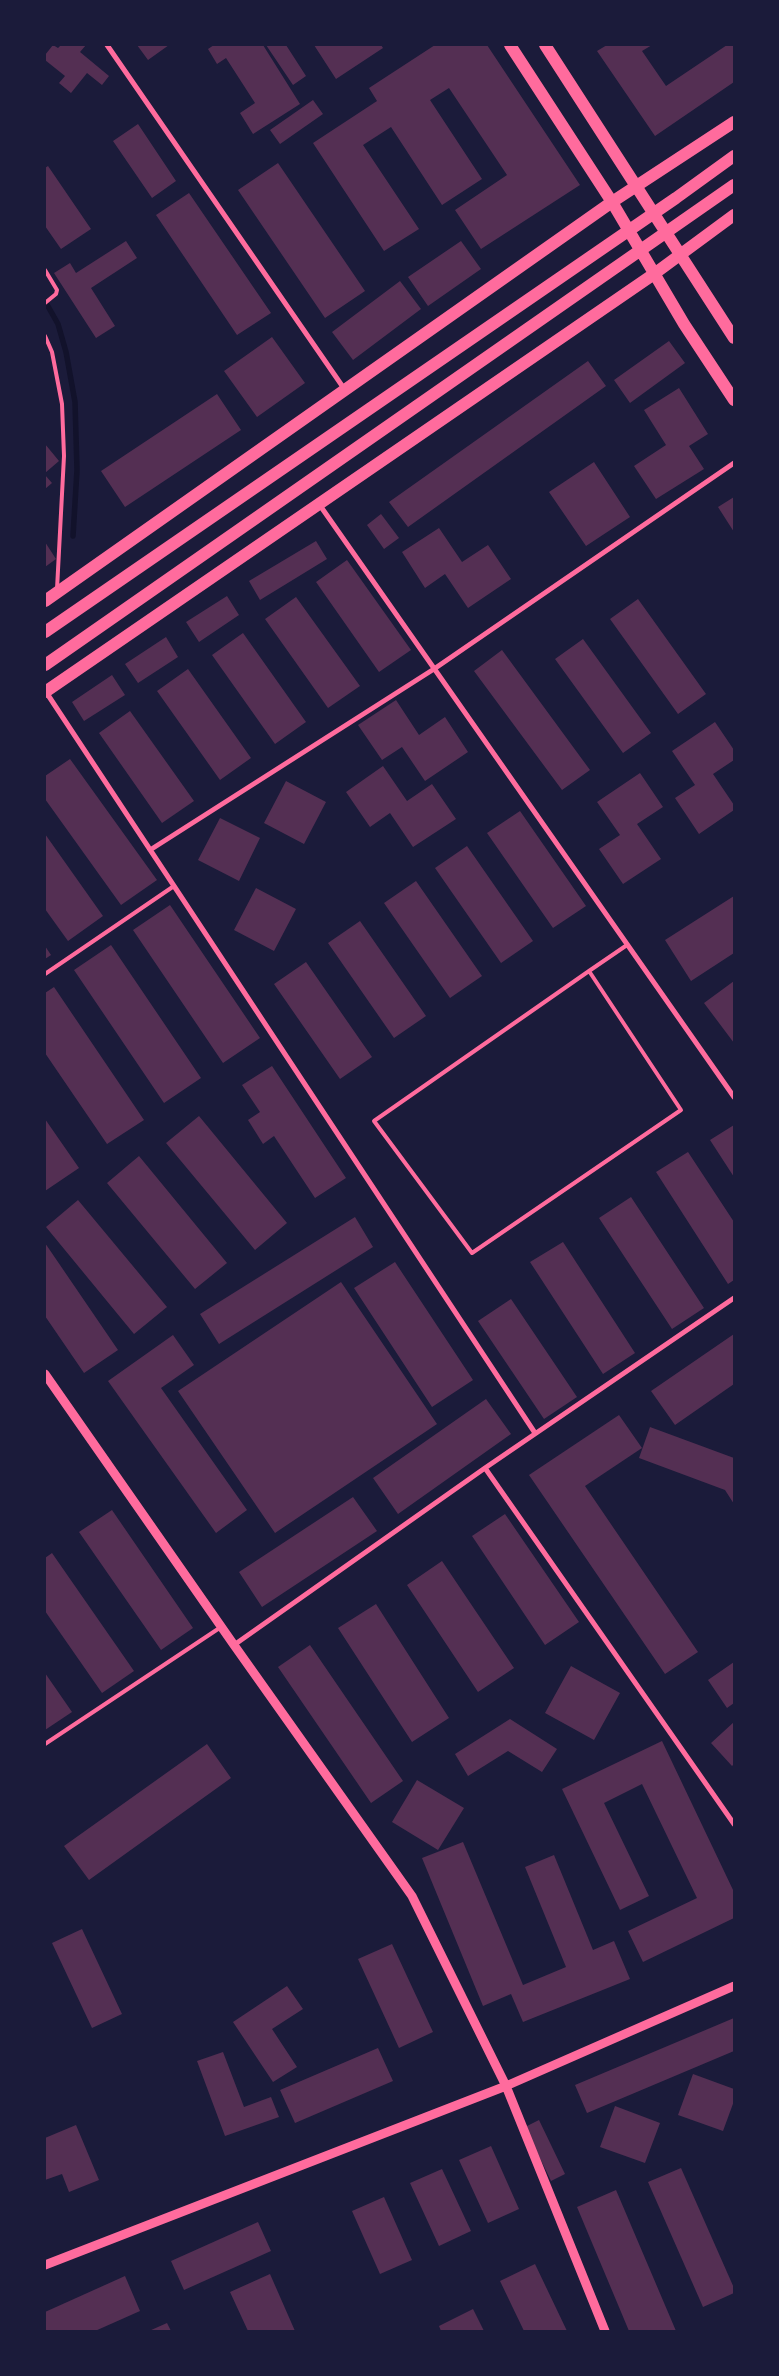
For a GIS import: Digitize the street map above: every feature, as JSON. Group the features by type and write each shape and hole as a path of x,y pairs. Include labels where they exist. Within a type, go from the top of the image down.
{"main road":[{"path":"510,45 612,202 684,324 734,400"},
{"path":"545,45 734,338"},
{"path":"45,601 612,202 734,122"},
{"path":"45,632 676,198 734,156"},
{"path":"45,664 734,185"},
{"path":"45,692 654,274 734,215"}],"street":[{"path":"107,46 345,391"},
{"path":"150,850 434,668 734,463"},
{"path":"318,504 734,1097"},
{"path":"45,692 535,1433"},
{"path":"234,1645 535,1433 734,1298"},
{"path":"45,1374 221,1627 412,1896 506,2086 605,2331"},
{"path":"485,1468 734,1824"},
{"path":"45,2264 506,2086 734,1986"}],"lane":[{"path":"45,270 57,290 54,297 45,303"},
{"path":"45,336 52,352 62,404 63,422 64,456 56,593"},
{"path":"45,974 174,886"},
{"path":"589,971 681,1110 472,1253 374,1121 589,971 628,945"},
{"path":"45,1744 221,1627"}],"building":[{"path":"53,45 58,48 61,45 86,45 80,52 109,76 102,85 87,73 71,93 59,83 65,76 45,60 45,55"},
{"path":"137,45 169,45 148,60"},
{"path":"214,45 263,45 300,104 253,134 240,113 255,103 226,58 217,64 208,49"},
{"path":"266,45 286,45 306,76 293,85"},
{"path":"314,45 381,45 383,48 336,79"},
{"path":"435,45 487,45 580,185 481,249 455,210 507,175 449,88 430,100 482,179 442,205 391,127 363,145 419,229 384,251 313,143 377,101 369,88"},
{"path":"607,45 652,45 642,51 666,86 727,45 734,45 734,82 655,136 597,51"},
{"path":"313,100 323,114 280,144 270,130"},
{"path":"138,124 176,181 152,198 113,141"},
{"path":"278,163 365,291 325,318 238,190"},
{"path":"48,166 91,229 61,249 45,226 45,168"},
{"path":"189,193 271,313 237,335 156,215"},
{"path":"126,241 137,258 91,288 115,326 96,338 54,273 70,263 76,273"},
{"path":"461,241 481,269 428,306 408,277"},
{"path":"400,281 421,309 353,360 332,332"},
{"path":"272,337 305,383 257,417 224,371"},
{"path":"669,341 685,363 630,403 614,380"},
{"path":"588,361 606,386 408,527 389,502"},
{"path":"679,388 708,434 689,446 704,469 656,499 634,466 666,445 644,410"},
{"path":"217,394 241,430 125,507 101,471"},
{"path":"45,444 59,461 45,473"},
{"path":"594,462 630,517 586,546 549,492"},
{"path":"45,475 52,483 45,489"},
{"path":"734,497 734,532 718,507"},
{"path":"381,514 399,538 384,549 367,525"},
{"path":"439,528 462,562 488,545 511,579 468,608 445,574 425,588 402,552"},
{"path":"316,541 327,559 260,600 249,581"},
{"path":"45,542 56,559 45,567"},
{"path":"347,560 411,650 379,672 316,582"},
{"path":"227,596 239,615 199,642 186,622"},
{"path":"296,597 360,686 328,708 265,619"},
{"path":"638,599 706,694 678,714 610,619"},
{"path":"243,633 306,722 275,744 212,655"},
{"path":"166,637 178,657 138,683 125,664"},
{"path":"583,639 651,733 623,753 555,659"},
{"path":"502,650 590,770 562,790 474,671"},
{"path":"188,669 251,758 220,780 157,691"},
{"path":"112,675 125,695 84,721 72,702"},
{"path":"396,700 419,735 445,717 468,752 425,781 402,747 382,760 358,725"},
{"path":"130,711 194,801 162,823 99,733"},
{"path":"715,722 734,750 734,760 713,774 734,805 734,810 699,834 675,798 695,785 672,751"},
{"path":"70,759 157,880 121,905 45,799 45,776"},
{"path":"383,766 407,801 432,784 456,819 413,847 390,813 370,827 346,792"},
{"path":"640,773 663,807 637,824 661,859 623,884 599,849 620,835 597,802"},
{"path":"286,781 326,802 304,844 264,823"},
{"path":"520,811 586,906 553,928 487,833"},
{"path":"220,818 260,838 239,881 198,860"},
{"path":"45,834 103,916 68,941 45,909"},
{"path":"467,846 533,941 501,963 435,868"},
{"path":"416,881 482,976 450,998 384,903"},
{"path":"256,888 296,909 274,951 234,930"},
{"path":"734,896 734,953 691,981 665,940"},
{"path":"170,905 260,1038 223,1063 133,930"},
{"path":"360,921 426,1016 394,1038 328,943"},
{"path":"111,945 201,1078 164,1103 74,970"},
{"path":"45,946 51,955 45,959"},
{"path":"306,962 372,1057 340,1079 274,984"},
{"path":"734,981 734,1043 704,1003"},
{"path":"54,987 144,1120 107,1144 45,1053 45,993"},
{"path":"272,1066 346,1178 315,1198 274,1136 263,1144 248,1120 260,1112 242,1085"},
{"path":"199,1116 287,1223 255,1250 166,1143"},
{"path":"45,1119 79,1168 45,1191"},
{"path":"734,1125 734,1177 710,1140"},
{"path":"688,1152 734,1222 734,1280 728,1284 656,1172"},
{"path":"139,1156 227,1263 195,1289 107,1183"},
{"path":"631,1197 704,1308 672,1329 599,1218"},
{"path":"78,1200 167,1307 134,1334 46,1227"},
{"path":"355,1217 373,1247 219,1344 200,1314"},
{"path":"563,1242 635,1353 603,1374 530,1262"},
{"path":"45,1243 118,1350 84,1373 45,1316"},
{"path":"395,1262 473,1380 432,1407 354,1288"},
{"path":"341,1282 437,1424 275,1533 178,1391"},
{"path":"511,1299 577,1397 544,1419 478,1321"},
{"path":"734,1334 734,1384 675,1425 651,1391"},
{"path":"173,1335 194,1365 161,1388 247,1510 216,1533 108,1381"},
{"path":"486,1399 511,1434 398,1514 373,1478"},
{"path":"619,1415 642,1448 585,1486 698,1652 665,1674 529,1475"},
{"path":"650,1427 734,1458 734,1504 725,1490 639,1458"},
{"path":"353,1497 377,1531 262,1607 239,1572"},
{"path":"112,1510 193,1628 161,1650 79,1532"},
{"path":"505,1514 579,1622 545,1645 472,1536"},
{"path":"52,1553 134,1671 102,1693 45,1611 45,1558"},
{"path":"442,1561 514,1668 478,1692 407,1585"},
{"path":"376,1604 449,1718 412,1742 338,1628"},
{"path":"310,1645 403,1781 371,1803 278,1667"},
{"path":"734,1662 734,1703 727,1708 708,1680"},
{"path":"571,1666 620,1693 594,1740 545,1713"},
{"path":"45,1673 72,1712 45,1730"},
{"path":"510,1719 557,1749 542,1772 508,1751 468,1776 455,1754"},
{"path":"734,1722 734,1764 732,1766 711,1743"},
{"path":"662,1741 734,1892 734,1918 643,1962 628,1931 697,1898 642,1784 604,1803 649,1896 620,1910 562,1789"},
{"path":"207,1744 231,1778 89,1880 64,1846"},
{"path":"417,1780 464,1808 438,1850 392,1822"},
{"path":"463,1842 523,1985 566,1967 525,1867 554,1855 593,1950 614,1941 630,1979 523,2022 511,1994 483,2006 422,1858"},
{"path":"82,1929 122,2014 92,2028 52,1943"},
{"path":"392,1944 433,2032 399,2048 358,1959"},
{"path":"287,1986 303,2009 272,2029 297,2067 273,2082 233,2022"},
{"path":"734,2018 734,2051 587,2113 575,2085"},
{"path":"378,2048 393,2081 295,2123 280,2090"},
{"path":"223,2052 244,2107 271,2097 279,2117 225,2136 197,2061"},
{"path":"693,2074 734,2089 734,2101 723,2131 678,2115"},
{"path":"615,2106 660,2123 645,2163 600,2147"},
{"path":"539,2120 565,2174 551,2181 525,2127"},
{"path":"76,2125 99,2180 69,2192 62,2174 45,2180 45,2138"},
{"path":"491,2146 519,2209 488,2223 459,2160"},
{"path":"681,2168 734,2288 734,2293 703,2307 648,2182"},
{"path":"442,2169 471,2231 439,2246 410,2183"},
{"path":"616,2190 676,2331 629,2331 577,2207"},
{"path":"384,2197 412,2260 380,2274 352,2211"},
{"path":"258,2222 271,2251 184,2290 171,2261"},
{"path":"535,2264 567,2331 524,2331 500,2281"},
{"path":"270,2274 295,2331 248,2331 230,2292"},
{"path":"125,2276 140,2311 95,2331 45,2331 45,2312"},
{"path":"473,2309 484,2331 441,2331 439,2326"},
{"path":"167,2323 171,2331 149,2331"}],"waterway":[{"path":"45,301 58,324 66,352 75,402 77,470 73,536"}]}
